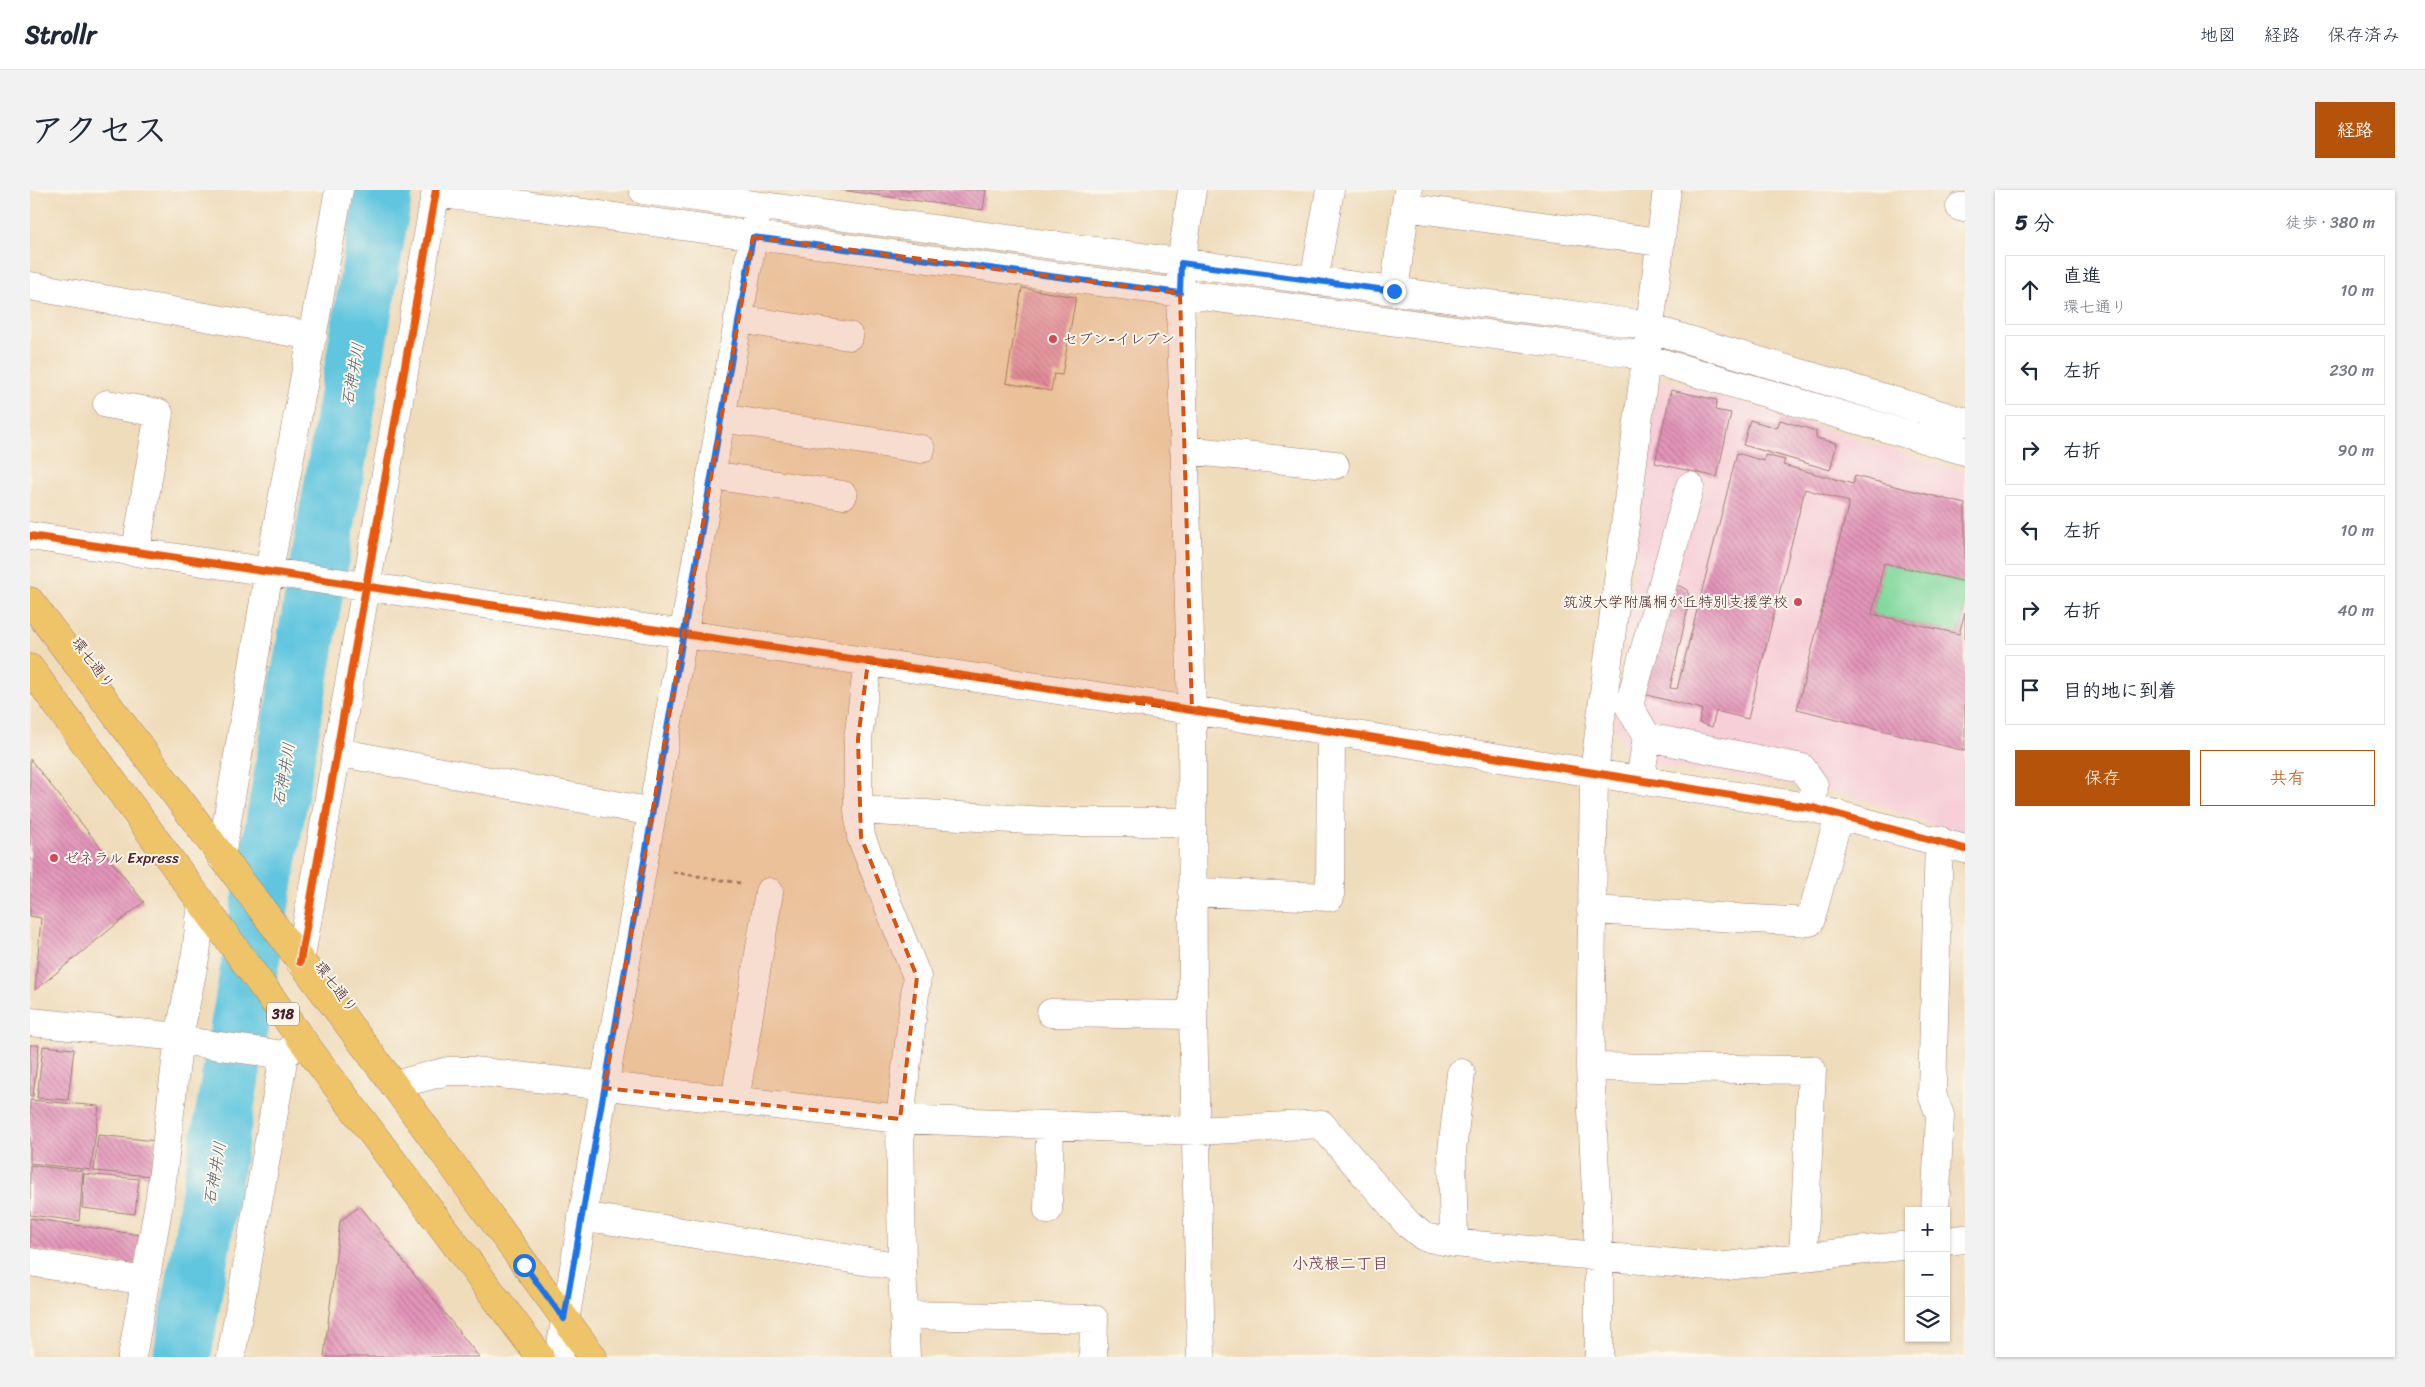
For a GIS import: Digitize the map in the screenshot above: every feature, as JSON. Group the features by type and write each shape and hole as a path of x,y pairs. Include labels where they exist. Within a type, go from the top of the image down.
{"main road":[{"name":"環七通り","path":"30,602 394,1085 593,1357"},
{"name":"318","path":"30,668 202,903 293,1047 540,1357"}],"street":[{"path":"221,857 273,572 339,190"},
{"path":"643,190 760,198 1181,263 1632,323 1965,422"},
{"path":"1192,190 1181,263 1180,293 1192,710 1193,1015 1201,1357"},
{"path":"1314,281 1330,190"},
{"path":"1599,1357 1598,1257 1590,1067 1594,773 1667,190"},
{"path":"300,962 365,584 436,192 753,237 1628,353 1965,451"},
{"path":"559,1357 642,867 760,198"},
{"path":"1394,291 1407,199 1660,242"},
{"path":"30,286 313,336"},
{"path":"738,319 849,336"},
{"path":"106,404 159,413 136,550"},
{"path":"721,418 921,449"},
{"path":"1184,450 1335,465"},
{"path":"712,475 843,495"},
{"path":"1640,780 1647,737 1629,706 1690,486"},
{"path":"30,536 365,584 868,662 1332,731 1640,780 1813,808 1965,848"},
{"path":"868,662 858,739 858,810 861,837 917,977 900,1119 902,1266 906,1357"},
{"path":"1192,892 1330,897 1332,731"},
{"path":"1647,737 1802,768 1814,785 1813,808"},
{"path":"337,752 652,812"},
{"path":"858,810 1064,822 1191,822"},
{"path":"1591,910 1810,922 1839,815"},
{"path":"1935,1207 1940,1115 1932,1094 1938,840"},
{"path":"735,1101 769,892"},
{"path":"132,1357 160,1197 179,1037 196,954 202,903"},
{"path":"1051,1013 1193,1015"},
{"path":"30,1022 179,1037 198,1044 293,1047 231,1357"},
{"path":"1590,1067 1812,1070 1803,1258"},
{"path":"394,1085 448,1071 474,1072 604,1088 900,1119 1196,1131 1321,1124 1408,1224 1424,1236 1454,1243 1718,1267 1905,1246"},
{"path":"1454,1243 1452,1151 1461,1073"},
{"path":"1048,1210 1050,1126"},
{"path":"582,1216 902,1266"},
{"path":"1950,1241 1965,1239"},
{"path":"30,1262 145,1281"},
{"path":"904,1315 1094,1319 1093,1357"}],"path":[{"path":"642,867 769,888 769,892"}],"highlighted area":[{"path":"753,237 1180,293 1192,711 868,662 858,739 861,837 917,977 900,1119 604,1088"}],"shaded area":[{"name":"筑波大学附属桐が丘特別支援学校","path":"1658,380 1678,383 1965,472 1965,837 1852,795 1634,761 1614,731"}],"green space":[{"path":"1884,563 1965,582 1965,608 1959,634 1872,614"}],"building":[{"path":"840,190 986,190 983,210"},
{"path":"1022,288 1076,297 1062,375 1054,374 1051,391 1006,383"},
{"path":"1671,390 1717,400 1715,410 1731,413 1717,477 1655,463"},
{"path":"1750,420 1777,428 1780,420 1816,431 1816,438 1837,443 1830,470 1743,445"},
{"path":"1737,453 1764,461 1765,455 1785,460 1783,465 1853,484 1855,476 1965,504 1965,582 1884,563 1872,614 1959,634 1965,612 1965,751 1797,709 1849,502 1805,489 1748,719 1716,711 1712,727 1699,723 1702,709 1639,693 1672,586 1680,586 1687,590 1690,599 1670,688 1677,689"},
{"path":"30,759 144,902 35,990 41,918 30,916"},
{"path":"30,1045 39,1045 33,1096 30,1096"},
{"path":"43,1046 74,1049 68,1100 37,1098"},
{"path":"30,1100 99,1106 91,1170 30,1163"},
{"path":"98,1135 156,1141 152,1176 94,1171"},
{"path":"30,1165 83,1171 79,1221 30,1215"},
{"path":"84,1174 139,1179 135,1214 82,1208"},
{"path":"360,1206 479,1357 324,1357 340,1221"},
{"path":"30,1218 140,1235 135,1265 30,1249"}],"waterway":[{"name":"石神井川","path":"182,1357 384,190"}],"cycle path":[{"path":"300,962 436,190"},
{"path":"30,536 1331,731 1813,808 1965,849"}],"place":[{"name":"セブン-イレブン","path":"1053,339"},
{"name":"筑波大学附属桐が丘特別支援学校","path":"1798,602"},
{"name":"ゼネラル Express","path":"54,858"}],"district":[{"name":"小茂根二丁目","path":"1340,1263"}],"route":[{"path":"524,1265 564,1319 753,237 1180,293 1181,263 1394,291"}]}
